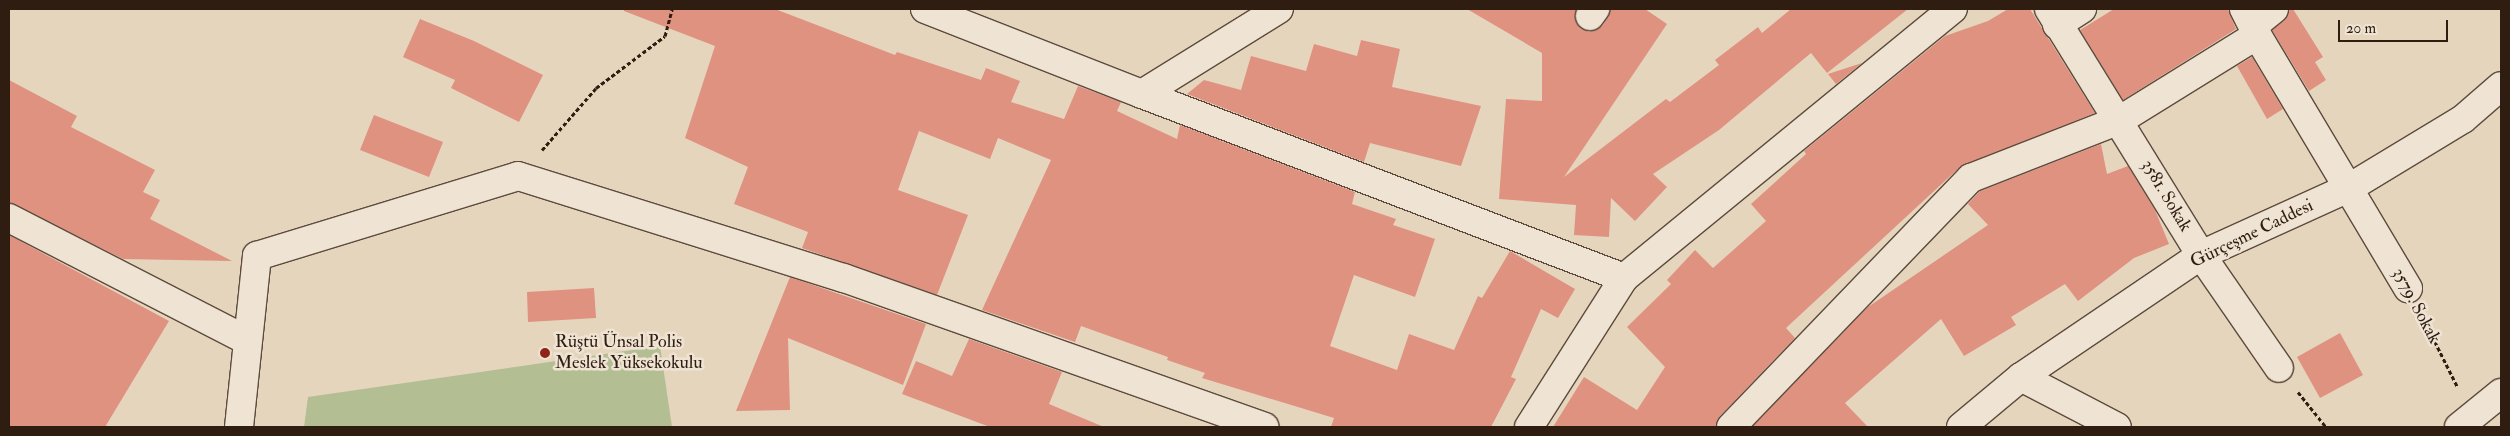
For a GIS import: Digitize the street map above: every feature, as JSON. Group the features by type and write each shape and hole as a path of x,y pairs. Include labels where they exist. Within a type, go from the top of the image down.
{"street":[{"path":"925,9 1624,278"},
{"path":"1142,94 1279,9"},
{"path":"1529,427 1624,278 1953,9"},
{"path":"2053,17 2082,9"},
{"path":"1731,427 1971,178 2120,120 2251,23 2274,9"},
{"name":"3581. Sokak","path":"2053,17 2120,120 2201,255 2279,368"},
{"name":"3579. Sokak","path":"2251,23 2408,288"},
{"name":"Gürçeşme Caddesi","path":"1961,427 2021,377 2201,255 2349,188 2463,119 2501,86"},
{"path":"239,427 246,340 257,256 518,176 844,278 1264,427"},
{"path":"9,218 246,340"},
{"path":"2021,377 2117,427"},
{"path":"2470,424 2501,393"}],"path":[{"path":"518,176 596,88 665,36 672,9"},
{"name":"3579. Sokak","path":"2408,288 2470,424"},
{"path":"2279,368 2326,427"}],"green space":[{"path":"660,346 672,427 304,427 308,397"}],"building":[{"path":"624,9 775,9 895,55 897,52 981,80 986,68 1020,81 1011,102 1064,119 1078,86 1121,102 1117,111 1177,139 1180,125 1355,192 1352,204 1396,219 1393,225 1435,239 1415,297 1354,275 1330,346 1397,370 1409,334 1454,350 1478,296 1482,298 1510,251 1575,289 1558,318 1541,309 1511,377 1516,379 1491,427 1331,427 1334,418 1202,378 1205,373 1167,360 1168,357 1081,326 1075,342 982,310 1051,160 998,138 990,159 919,131 898,190 968,215 937,295 802,248 808,232 734,204 748,167 685,138 715,46 624,11"},
{"path":"1467,9 1577,9 1576,23 1589,32 1603,25 1610,9 1645,9 1667,24 1564,177 1666,99 1670,102 1719,65 1715,60 1758,27 1762,33 1791,9 1908,9 1827,73 1811,53 1719,130 1653,174 1667,187 1635,221 1611,198 1609,237 1574,235 1576,205 1499,199 1506,99 1542,101 1542,53"},
{"path":"2008,9 2030,9 2095,113 1960,167 1786,328 1795,338 1720,416 1716,427 1553,427 1584,377 1637,410 1665,367 1627,327 1671,284 1667,280 1695,250 1713,268 1766,221 1751,204 1806,154 1804,151 1945,36 1988,21"},
{"path":"2114,9 2228,9 2236,29 2123,100 2080,30"},
{"path":"2289,9 2293,9 2323,57 2315,62 2326,80 2309,91 2272,30 2284,21"},
{"path":"420,19 474,41 543,75 519,122 451,88 455,80 403,57"},
{"path":"1361,40 1400,49 1392,87 1481,106 1461,166 1370,143 1364,162 1187,94 1204,80 1241,90 1251,56 1306,71 1314,44 1357,56"},
{"path":"2252,57 2283,109 2267,119 2237,66"},
{"path":"1862,63 1836,84 1828,74"},
{"path":"9,80 77,116 71,127 155,170 143,192 160,200 150,219 232,261 123,259 9,202"},
{"path":"374,115 443,142 429,177 360,150"},
{"path":"2101,144 2107,174 2128,166 2155,210 2169,244 2134,258 2078,301 2065,284 2011,317 2016,325 1964,356 1941,319 1845,403 1868,427 1752,427 1868,307 1988,225 1968,204 1980,191"},
{"path":"9,235 169,321 105,427 9,427"},
{"path":"790,277 926,324 903,385 788,338 790,410 736,411"},
{"path":"594,288 596,318 528,322 527,292"},
{"path":"2340,333 2363,375 2320,398 2297,357"},
{"path":"969,339 1062,372 1049,404 1104,427 990,427 902,394 916,361 952,376"}],"place":[{"name":"Rüştü Ünsal Polis Meslek Yüksekokulu","path":"545,353"}]}
